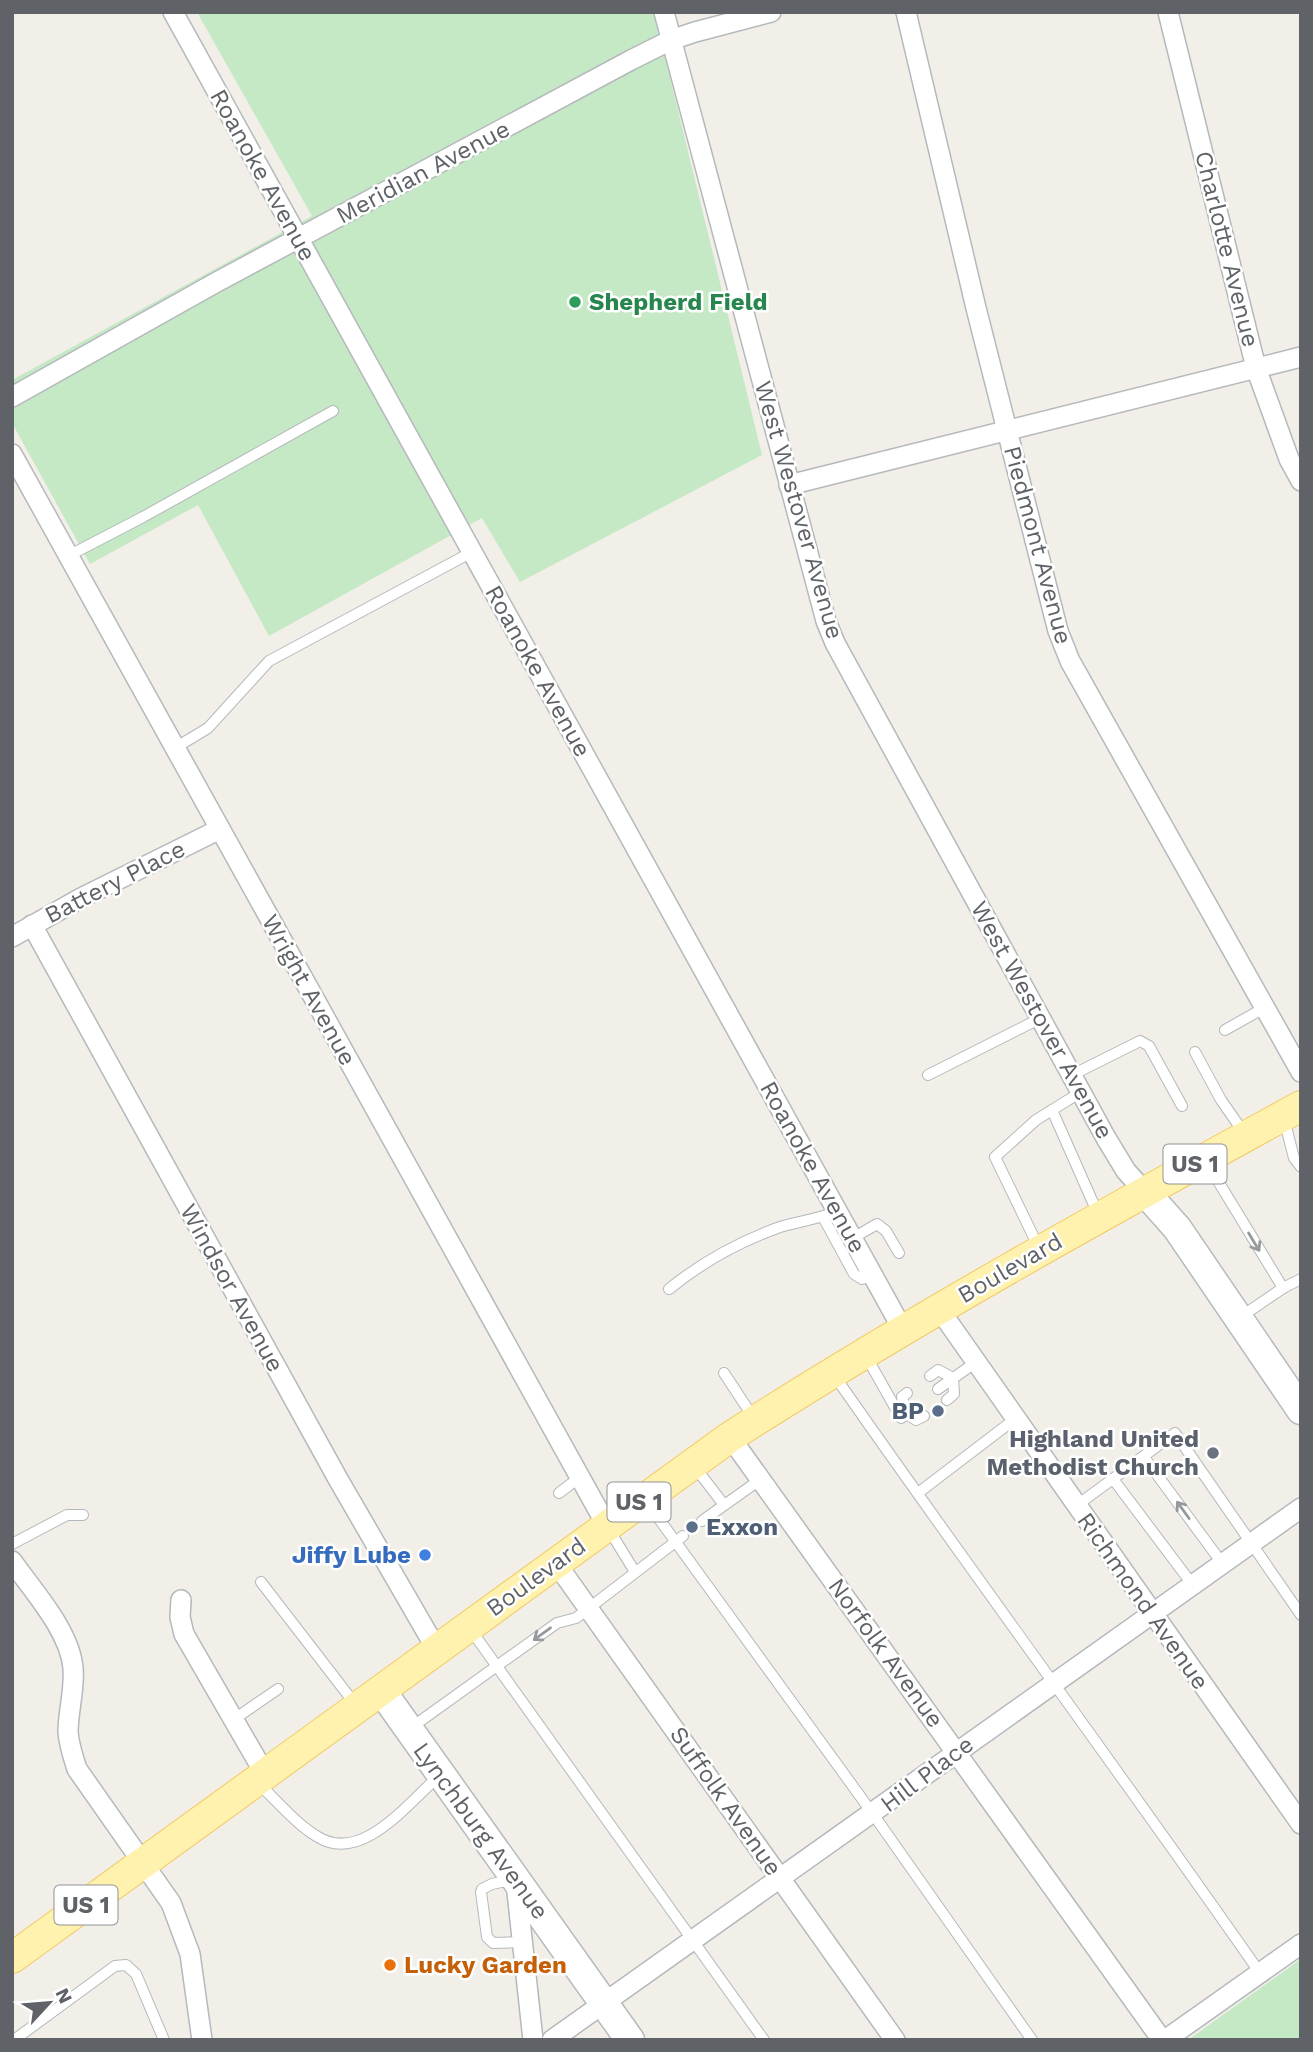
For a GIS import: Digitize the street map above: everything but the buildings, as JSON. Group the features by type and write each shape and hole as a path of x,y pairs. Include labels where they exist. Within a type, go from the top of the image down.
{"main road":[{"name":"Boulevard","path":"12,1958 730,1437 832,1372 939,1309 1292,1110"}],"street":[{"name":"Roanoke Avenue","path":"173,12 831,1214 853,1238 903,1330"},
{"name":"West Westover Avenue","path":"664,12 826,621 835,643 1077,1084 1122,1164 1145,1192"},
{"name":"Meridian Avenue","path":"12,397 298,239 671,40 771,12"},
{"name":"Piedmont Avenue","path":"906,12 1058,631 1070,661 1264,1008 1295,1049 1301,1072"},
{"name":"Charlotte Avenue","path":"1168,12 1256,368 1289,458 1301,481"},
{"path":"789,485 1301,356"},
{"name":"Wright Avenue","path":"12,454 607,1526"},
{"name":"Battery Place","path":"12,937 220,830"},
{"name":"Windsor Avenue","path":"32,925 324,1455 437,1650"},
{"path":"1145,1192 1177,1228 1301,1410"},
{"name":"Richmond Avenue","path":"939,1309 1301,1824"},
{"name":"Norfolk Avenue","path":"730,1437 1164,2040"},
{"name":"Hill Place","path":"552,2040 1301,1508"},
{"path":"12,1561 65,1637 71,1653 73,1670 68,1732 77,1769 171,1903 183,1932 190,1955 202,2040"},
{"name":"Suffolk Avenue","path":"556,1563 895,2040"},
{"path":"181,1600 180,1617 184,1634 233,1720 260,1778"},
{"name":"Lynchburg Avenue","path":"369,1699 409,1729 630,2040"},
{"path":"516,1878 533,2040"},
{"path":"1164,2040 1301,1944"}],"lane":[{"path":"68,556 144,517 333,411"},
{"path":"175,748 208,728 269,662 471,552"},
{"path":"1224,1030 1264,1008"},
{"path":"928,1075 1041,1018"},
{"path":"1040,1251 995,1157 1036,1120 1052,1110 1077,1084 1140,1041 1149,1046 1182,1106"},
{"path":"1195,1052 1221,1100 1246,1136"},
{"path":"1052,1110 1100,1217"},
{"path":"1292,1110 1294,1158 1301,1167"},
{"path":"1205,1159 1283,1288"},
{"path":"669,1289 691,1271 757,1237 781,1227 831,1214 854,1274 862,1279 873,1276"},
{"path":"853,1238 877,1224 886,1231 899,1253"},
{"path":"1238,1319 1301,1279"},
{"path":"864,1353 901,1418 920,1411"},
{"path":"938,1389 976,1362"},
{"path":"930,1376 938,1370 953,1378"},
{"path":"832,1372 1169,1842 1259,1973"},
{"path":"724,1373 756,1421"},
{"path":"947,1399 954,1394 953,1378"},
{"path":"906,1414 902,1397 907,1393"},
{"path":"918,1493 1015,1419"},
{"path":"1076,1506 1174,1433 1301,1615"},
{"path":"1144,1457 1222,1563"},
{"path":"693,1464 724,1505"},
{"path":"559,1493 580,1477"},
{"path":"702,1521 761,1479"},
{"path":"1114,1479 1192,1584"},
{"path":"644,1498 679,1539 1032,2040"},
{"path":"12,1544 67,1515 83,1515"},
{"path":"607,1526 635,1572"},
{"path":"409,1729 557,1623 574,1619 679,1539"},
{"path":"261,1582 369,1699"},
{"path":"469,1626 764,2040"},
{"path":"233,1720 278,1689"},
{"path":"260,1778 319,1838 342,1846 369,1838 441,1774"},
{"path":"516,1878 492,1884 481,1892 490,1943 522,1941"},
{"path":"14,2040 115,1966 126,1965 136,1974 164,2040"}],"green space":[{"path":"197,12 654,12 762,455 520,582 482,518 269,636 198,505 90,564 12,423 12,380 312,216"},
{"path":"1301,1959 1301,2040 1188,2040"}],"place":[{"name":"Shepherd Field","path":"575,302"},
{"name":"BP","path":"938,1411"},
{"name":"Highland United Methodist Church","path":"1213,1453"},
{"name":"Exxon","path":"692,1527"},
{"name":"Jiffy Lube","path":"425,1555"},
{"name":"Lucky Garden","path":"390,1965"}]}
